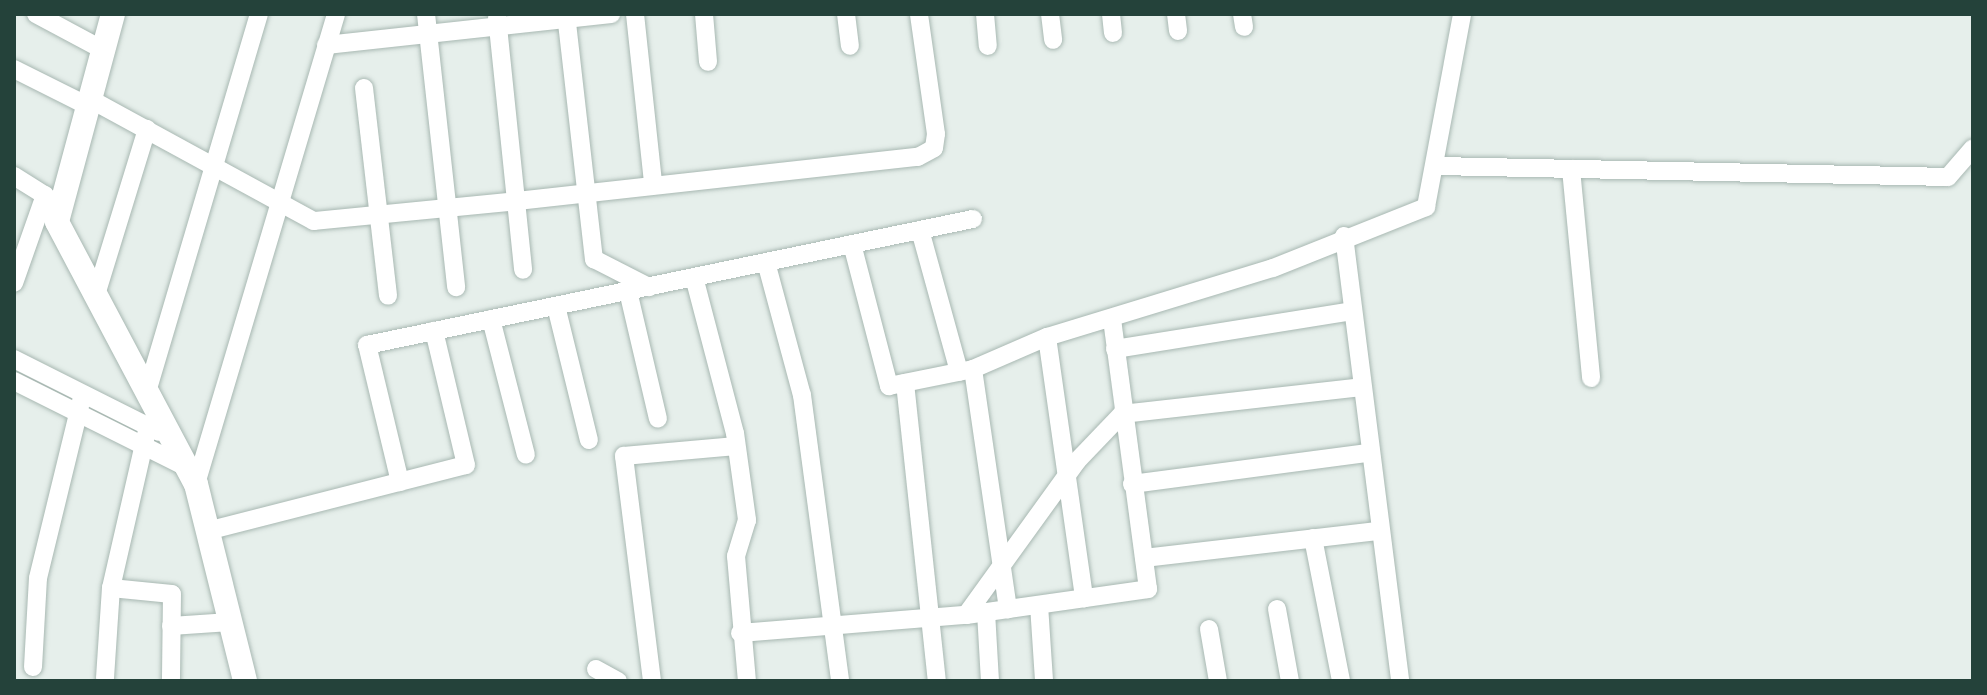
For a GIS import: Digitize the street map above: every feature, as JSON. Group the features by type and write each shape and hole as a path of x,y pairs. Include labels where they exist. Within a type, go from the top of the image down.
{"street":[{"path":"36,14 103,50"},
{"path":"14,283 51,206 89,103 113,14"},
{"path":"147,392 259,14"},
{"path":"192,476 336,14"},
{"path":"426,14 456,287"},
{"path":"326,45 428,33 498,20 611,14"},
{"path":"635,14 653,183"},
{"path":"704,14 708,62"},
{"path":"846,14 850,46"},
{"path":"15,75 147,129 212,167 278,196 314,221 918,157 934,148 919,14"},
{"path":"985,14 988,46"},
{"path":"1050,14 1053,40"},
{"path":"852,244 889,386 966,370 1047,337 1273,268 1344,236 1426,207 1437,166 1462,14"},
{"path":"567,17 594,259 649,287"},
{"path":"498,20 523,270"},
{"path":"364,88 388,296"},
{"path":"95,298 147,129"},
{"path":"1437,166 1948,177 1973,148"},
{"path":"1571,169 1591,378"},
{"path":"14,176 45,195 95,298 192,476 245,681"},
{"path":"400,482 367,345 973,219"},
{"path":"920,230 966,370 1008,609"},
{"path":"1344,236 1377,531 1400,681"},
{"path":"766,262 802,395 840,681"},
{"path":"694,277 736,446 747,520 736,556 740,633 747,681"},
{"path":"628,291 658,419"},
{"path":"556,306 589,440"},
{"path":"1115,349 1352,311"},
{"path":"740,633 966,615 1148,589 1122,414 1112,318"},
{"path":"491,319 526,455"},
{"path":"207,531 466,465 434,331"},
{"path":"1047,337 1084,598"},
{"path":"15,363 172,438"},
{"path":"14,381 144,446 192,476"},
{"path":"905,383 937,681"},
{"path":"966,615 1067,475 1122,414 1361,387"},
{"path":"33,667 38,578 83,394"},
{"path":"105,678 111,588 148,426"},
{"path":"652,681 624,456 736,446"},
{"path":"1132,484 1368,453"},
{"path":"1144,558 1377,531"},
{"path":"1313,538 1341,681"},
{"path":"111,588 172,594 171,681"},
{"path":"1039,605 1044,681"},
{"path":"1277,609 1290,681"},
{"path":"986,612 990,681"},
{"path":"171,626 230,622"},
{"path":"1209,629 1218,681"},
{"path":"596,669 618,681"}]}
